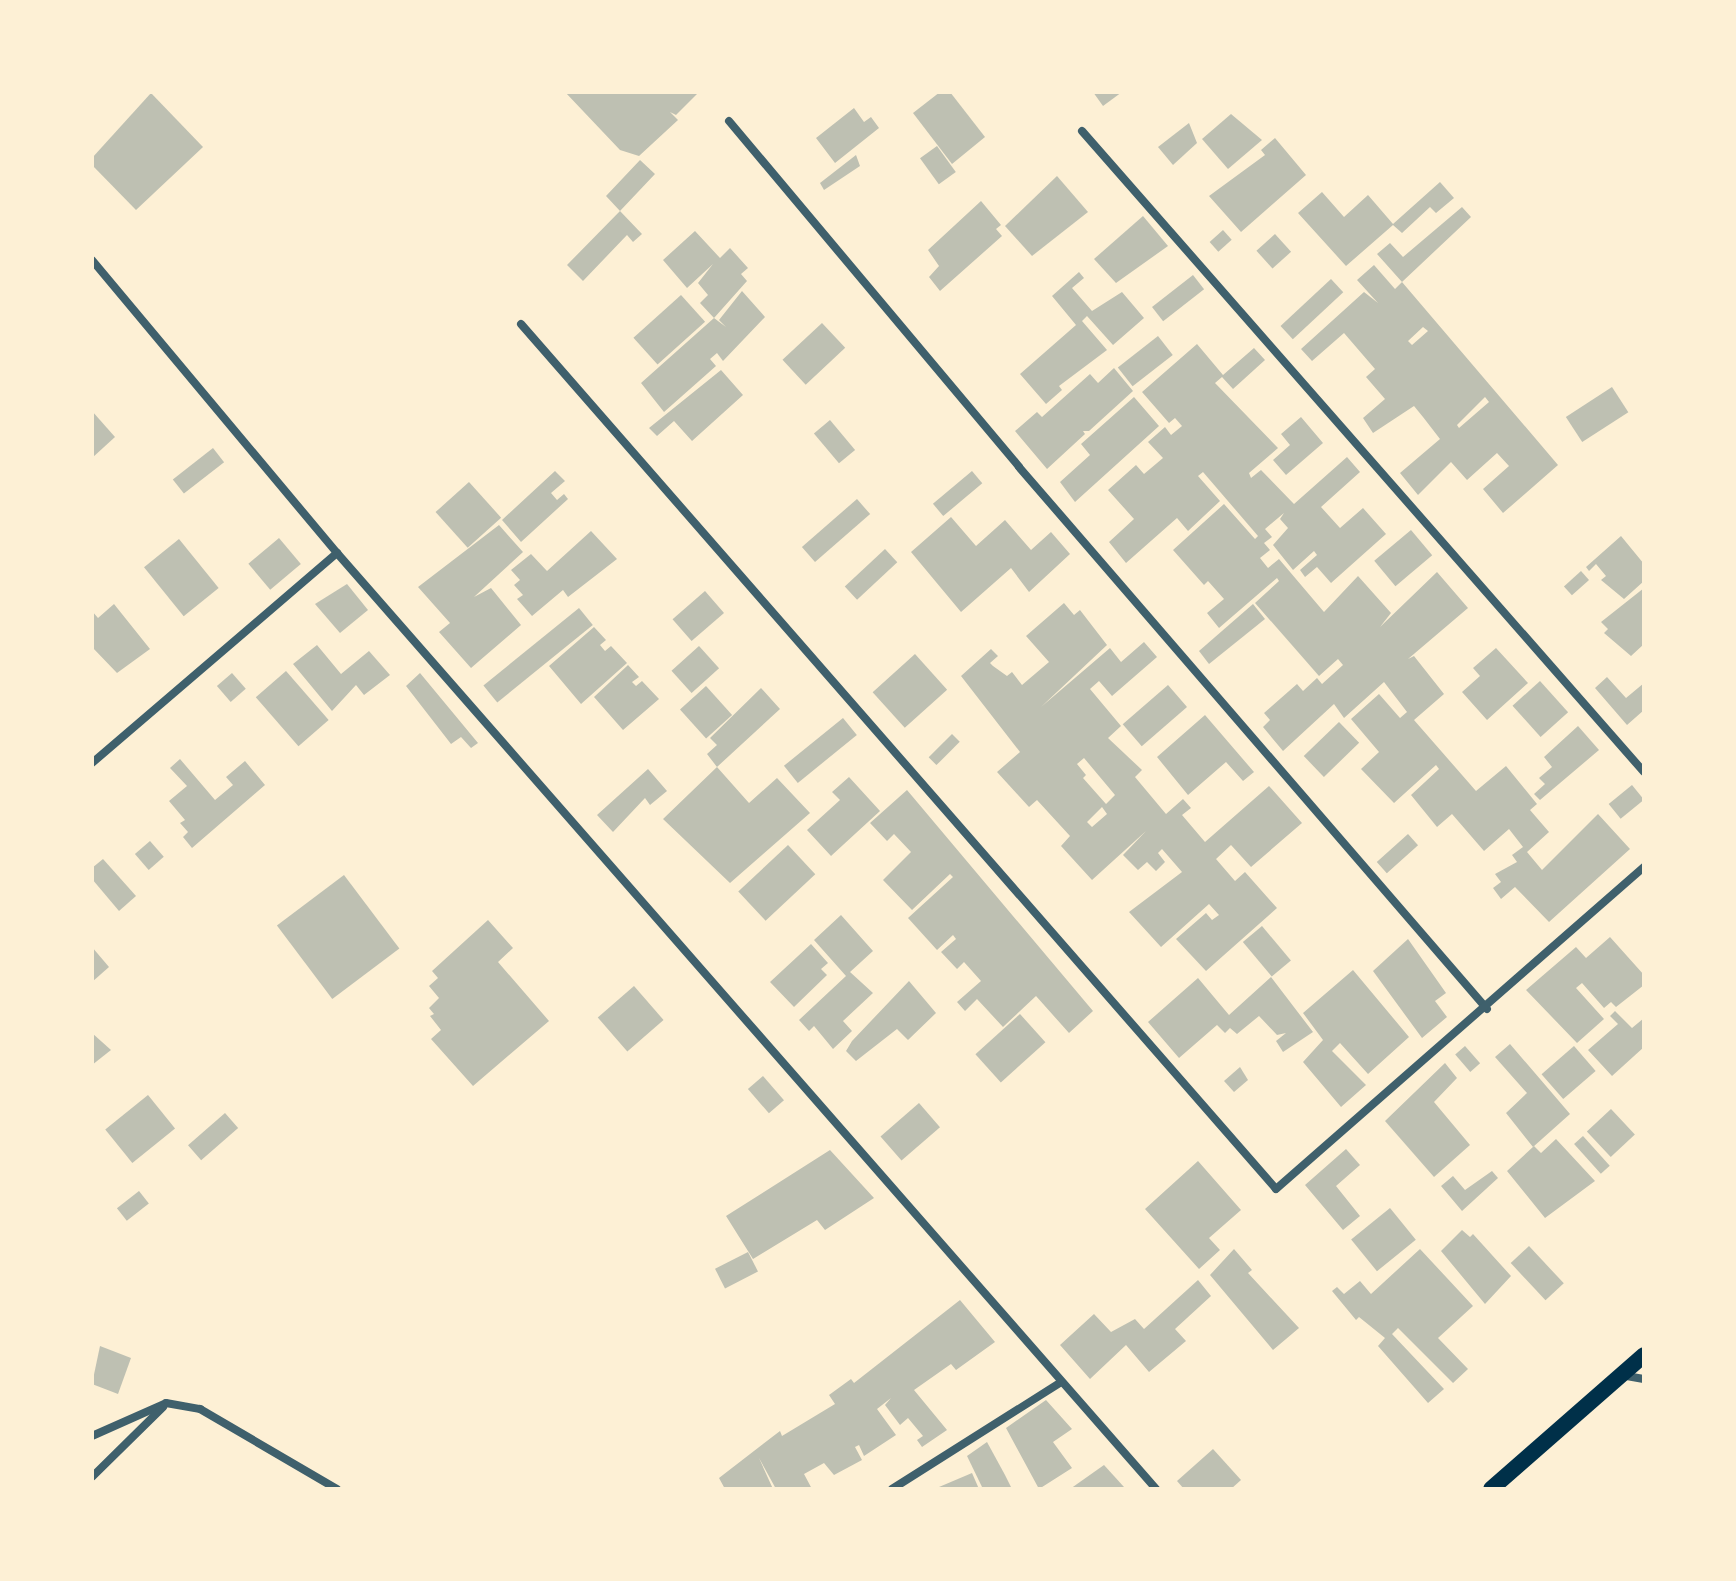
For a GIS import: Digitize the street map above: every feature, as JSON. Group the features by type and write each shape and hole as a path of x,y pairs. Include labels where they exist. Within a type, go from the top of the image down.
{"main road":[{"path":"1491,1489 1644,1355"}],"street":[{"path":"729,121 1019,467 1487,1009"},
{"path":"1082,131 1644,772"},
{"path":"92,260 337,553 1156,1489"},
{"path":"521,324 1276,1189 1487,1009 1644,867"},
{"path":"92,763 337,553"},
{"path":"1621,1375 1644,1379"},
{"path":"892,1489 1061,1382"},
{"path":"92,1436 166,1403 200,1409 337,1489"},
{"path":"92,1477 166,1403"}],"building":[{"path":"565,92 699,92 676,115 670,112 678,120 639,156 620,150"},
{"path":"940,92 950,92 985,137 952,164 913,113"},
{"path":"1093,92 1122,92 1103,106"},
{"path":"151,93 203,147 136,210 92,165 92,158"},
{"path":"854,108 864,122 871,117 879,128 835,163 816,138"},
{"path":"1231,114 1262,140 1228,169 1202,139"},
{"path":"1189,123 1197,143 1173,165 1158,147"},
{"path":"1275,138 1306,175 1241,232 1209,196 1265,155 1261,150"},
{"path":"937,146 956,172 939,184 920,158"},
{"path":"856,155 860,166 824,190 820,183"},
{"path":"640,160 655,174 620,211 606,196"},
{"path":"1057,176 1088,212 1032,256 1005,226"},
{"path":"1440,182 1454,198 1436,213 1430,207 1402,233 1393,225 1346,266 1298,213 1322,192 1344,217 1368,195 1393,224"},
{"path":"981,201 1001,225 996,229 1002,236 940,291 929,277 939,266 928,250"},
{"path":"1462,207 1471,217 1402,282 1377,254 1390,243 1403,257"},
{"path":"620,211 642,234 633,242 627,235 583,281 567,265"},
{"path":"1143,216 1168,246 1116,283 1094,259"},
{"path":"1223,230 1232,240 1218,252 1210,242"},
{"path":"695,231 720,258 730,248 748,268 741,274 747,281 714,318 700,303 708,295 698,283 713,264 687,288 663,260"},
{"path":"1275,234 1291,252 1272,269 1256,251"},
{"path":"1374,265 1395,289 1402,282 1558,465 1503,513 1483,489 1509,466 1497,453 1467,480 1451,462 1418,495 1400,473 1440,439 1423,417 1414,406 1373,433 1363,418 1385,399 1366,377 1375,369 1344,333 1312,361 1301,349 1364,292 1378,303 1357,280","holes":["1423,327 1428,331 1412,345 1408,341","1485,397 1489,402 1459,428 1457,425"]},
{"path":"1079,272 1084,278 1072,288 1092,311 1122,292 1144,318 1113,345 1087,316 1082,321 1107,350 1059,386 1062,390 1046,404 1020,374 1076,325 1052,296"},
{"path":"1193,275 1204,289 1163,321 1152,307"},
{"path":"1331,279 1343,292 1293,339 1281,326"},
{"path":"742,291 765,317 723,361 717,353 710,359 716,366 664,412 641,383 714,318 726,327 719,320"},
{"path":"681,295 705,322 658,365 633,338"},
{"path":"822,323 845,348 806,385 783,360"},
{"path":"1158,336 1173,355 1133,386 1118,367"},
{"path":"1197,344 1223,375 1254,348 1265,360 1233,389 1222,377 1215,383 1278,448 1249,473 1251,478 1261,470 1294,504 1347,457 1360,472 1321,507 1340,528 1363,508 1386,534 1331,583 1317,567 1305,577 1300,570 1317,555 1314,551 1293,570 1273,545 1288,528 1280,519 1284,513 1265,529 1272,537 1264,543 1270,550 1260,558 1268,568 1279,559 1324,612 1358,576 1391,613 1380,627 1437,572 1468,608 1408,659 1414,656 1444,694 1414,720 1476,791 1506,766 1537,804 1530,810 1549,832 1527,852 1542,870 1598,814 1630,849 1549,922 1515,887 1501,899 1493,888 1501,882 1495,874 1517,862 1512,855 1523,847 1509,829 1484,851 1452,814 1437,827 1411,795 1439,769 1436,765 1394,803 1361,769 1379,752 1351,719 1379,694 1400,718 1407,712 1384,682 1344,718 1334,704 1283,751 1263,727 1270,720 1264,713 1297,684 1303,691 1317,678 1322,684 1343,665 1338,659 1319,676 1255,603 1279,581 1277,578 1219,628 1207,613 1224,599 1208,581 1204,585 1173,550 1224,504 1255,539 1258,536 1203,472 1198,476 1220,501 1188,531 1177,518 1126,563 1109,542 1134,519 1108,490 1136,465 1144,474 1163,458 1148,442 1165,427 1171,435 1182,426 1175,418 1169,423 1142,392"},
{"path":"1114,368 1133,391 1089,431 1083,431 1085,434 1047,469 1015,431 1037,412 1042,417 1090,374 1098,383"},
{"path":"721,370 743,395 692,441 674,421 657,436 649,428"},
{"path":"1612,387 1628,412 1582,442 1566,417"},
{"path":"1134,397 1159,426 1075,502 1060,482 1090,455 1081,444"},
{"path":"92,411 115,437 92,458"},
{"path":"1301,417 1323,443 1286,475 1273,460 1290,445 1281,434"},
{"path":"830,420 855,450 839,463 814,433"},
{"path":"213,448 224,462 184,494 173,479"},
{"path":"555,471 565,481 551,493 557,500 564,494 568,499 521,542 502,520"},
{"path":"972,471 982,483 943,516 933,504"},
{"path":"469,482 501,518 468,548 436,512"},
{"path":"857,499 870,514 815,562 802,547"},
{"path":"951,517 976,546 1005,520 1031,550 1051,532 1070,554 1029,592 1011,568 961,612 911,552"},
{"path":"499,525 523,552 474,597 491,588 521,625 471,668 439,632 450,623 418,587"},
{"path":"1411,530 1432,555 1395,586 1374,561"},
{"path":"591,531 617,559 568,597 563,590 532,616 517,599 523,595 514,585 520,580 511,570 531,554 547,571"},
{"path":"1621,536 1644,564 1644,581 1624,599 1601,580 1606,576 1596,564 1589,571 1586,567"},
{"path":"279,538 301,564 270,590 248,564"},
{"path":"179,539 219,588 184,616 144,567"},
{"path":"885,549 897,562 857,600 845,587"},
{"path":"1581,571 1589,580 1572,595 1564,586"},
{"path":"347,584 368,610 340,633 315,604"},
{"path":"1644,588 1644,644 1631,656 1604,633 1608,629 1601,622"},
{"path":"705,591 724,613 692,641 673,619"},
{"path":"1064,603 1074,615 1080,610 1107,645 1041,707 1110,648 1121,662 1144,642 1157,657 1112,696 1099,681 1090,689 1121,726 1108,738 1142,770 1135,777 1166,814 1183,799 1191,808 1182,815 1205,842 1269,786 1302,823 1251,867 1231,845 1216,859 1235,881 1245,872 1277,908 1206,971 1176,939 1206,913 1212,920 1219,915 1209,904 1161,947 1129,912 1182,872 1162,849 1158,853 1165,862 1156,871 1147,862 1138,870 1123,855 1146,831 1092,880 1061,846 1070,836 1037,800 1029,807 997,772 1020,752 961,676 991,649 998,656 990,663 1007,676 1012,672 1022,685 1049,662 1026,636","holes":["1084,758 1115,795 1106,804 1083,778 1086,775 1077,764","1102,807 1107,814 1092,827 1087,822"]},
{"path":"114,604 150,649 117,673 92,647 92,611 98,618"},
{"path":"1253,604 1265,619 1209,664 1199,651"},
{"path":"579,608 593,625 497,703 483,685"},
{"path":"594,627 606,640 600,645 605,651 611,646 627,663 581,704 549,666"},
{"path":"317,645 341,674 369,651 390,675 364,695 356,685 332,711 293,664"},
{"path":"699,646 719,668 692,693 672,671"},
{"path":"1496,648 1528,683 1487,720 1462,692 1480,676 1473,668"},
{"path":"915,654 947,690 905,728 873,692"},
{"path":"628,665 639,677 632,682 636,686 642,681 659,699 623,730 594,697"},
{"path":"286,671 329,720 298,746 256,697"},
{"path":"232,673 246,689 231,702 217,686"},
{"path":"420,673 478,743 471,748 461,737 451,744 406,686"},
{"path":"1607,677 1626,698 1644,683 1644,710 1627,725 1595,688"},
{"path":"1540,681 1568,712 1541,737 1513,706"},
{"path":"1168,685 1187,707 1142,746 1123,724"},
{"path":"706,686 732,715 706,738 680,709"},
{"path":"761,688 780,709 717,767 707,754 717,745 710,738"},
{"path":"1205,715 1254,772 1243,781 1226,762 1188,795 1157,757"},
{"path":"843,718 857,735 798,783 784,766"},
{"path":"1339,722 1359,743 1324,777 1304,756"},
{"path":"1578,726 1599,750 1540,800 1534,794 1545,784 1539,778 1552,767 1544,757"},
{"path":"952,734 960,742 936,765 929,757"},
{"path":"180,759 215,800 233,785 226,777 245,761 265,785 192,848 183,837 188,832 180,823 185,820 169,801 187,786 170,768"},
{"path":"717,767 749,803 777,778 810,813 730,883 663,819"},
{"path":"648,769 667,791 650,805 645,798 613,832 597,815"},
{"path":"849,777 880,811 831,856 807,830 840,800 832,792"},
{"path":"1632,785 1644,800 1621,819 1609,804"},
{"path":"907,790 1093,1011 1069,1033 1036,996 1003,1027 977,999 965,1011 957,1002 981,981 964,962 957,969 941,952 956,939 953,935 937,950 908,918 953,877 950,874 912,910 883,880 911,852 894,834 887,841 870,823"},
{"path":"1408,834 1418,845 1387,873 1377,862"},
{"path":"150,841 164,857 149,870 135,854"},
{"path":"788,845 815,874 766,921 738,891"},
{"path":"103,859 136,896 119,911 92,879 92,868"},
{"path":"344,875 399,948 332,999 277,926"},
{"path":"841,915 873,951 850,972 873,993 843,1021 852,1031 833,1049 814,1026 809,1031 799,1020 846,976 814,940"},
{"path":"488,920 513,948 498,962 549,1021 473,1086 431,1039 441,1030 430,1016 434,1014 429,1008 439,998 429,986 438,978 432,971"},
{"path":"1262,926 1291,960 1272,977 1243,942"},
{"path":"1610,937 1644,975 1644,985 1616,1007 1611,1002 1604,1008 1582,983 1576,988 1604,1019 1577,1043 1526,990 1576,947 1586,958"},
{"path":"1408,939 1446,993 1435,1001 1447,1017 1422,1038 1373,971"},
{"path":"811,944 828,963 821,969 827,975 794,1007 770,982"},
{"path":"92,947 109,967 92,982"},
{"path":"1353,970 1409,1037 1368,1074 1340,1043 1332,1051 1366,1085 1341,1107 1303,1062 1323,1040 1303,1013"},
{"path":"1271,977 1313,1032 1283,1052 1276,1041 1286,1033 1277,1035 1259,1016 1237,1034 1230,1028 1225,1033 1217,1025 1179,1058 1148,1022 1198,978 1229,1015"},
{"path":"909,981 936,1013 908,1040 897,1029 856,1061 846,1051 852,1041"},
{"path":"634,986 664,1020 627,1051 598,1017"},
{"path":"1615,1011 1632,1028 1644,1018 1644,1047 1612,1076 1588,1050 1618,1024 1610,1016"},
{"path":"1020,1014 1045,1042 1001,1082 975,1054"},
{"path":"92,1033 111,1050 92,1065"},
{"path":"1510,1044 1570,1114 1533,1147 1506,1113 1527,1093 1495,1057"},
{"path":"1465,1046 1480,1063 1470,1072 1455,1055"},
{"path":"1574,1046 1596,1071 1563,1099 1542,1074"},
{"path":"1445,1063 1457,1078 1434,1102 1470,1145 1434,1177 1385,1121"},
{"path":"1240,1067 1248,1080 1234,1092 1224,1081"},
{"path":"763,1076 784,1100 769,1113 748,1089"},
{"path":"148,1095 175,1128 132,1163 105,1130"},
{"path":"919,1103 940,1127 902,1161 881,1136"},
{"path":"1611,1109 1635,1135 1611,1157 1587,1132"},
{"path":"225,1113 238,1128 201,1160 188,1145"},
{"path":"1583,1136 1610,1166 1601,1174 1574,1144"},
{"path":"1556,1139 1595,1181 1545,1218 1507,1171 1534,1146 1541,1153"},
{"path":"1346,1149 1360,1165 1336,1186 1360,1216 1343,1230 1305,1185"},
{"path":"830,1150 874,1198 825,1230 817,1220 753,1259 726,1216"},
{"path":"1198,1161 1241,1210 1209,1238 1220,1250 1199,1269 1145,1209"},
{"path":"1492,1171 1498,1178 1462,1211 1441,1186 1453,1176 1465,1190"},
{"path":"139,1191 149,1204 127,1221 117,1208"},
{"path":"1390,1208 1416,1240 1377,1271 1351,1239"},
{"path":"1462,1230 1470,1237 1473,1234 1511,1276 1485,1304 1441,1251"},
{"path":"1529,1246 1564,1283 1545,1300 1511,1263"},
{"path":"1234,1249 1252,1270 1248,1273 1299,1328 1273,1350 1210,1275"},
{"path":"1420,1249 1473,1306 1438,1338 1468,1369 1453,1383 1398,1328 1392,1334 1444,1389 1428,1403 1378,1346 1385,1338 1359,1317 1356,1320 1332,1291 1337,1287 1344,1294 1360,1281 1371,1294"},
{"path":"748,1252 758,1272 725,1288 715,1269"},
{"path":"1198,1280 1211,1296 1175,1329 1186,1341 1149,1372 1126,1345 1090,1379 1060,1345 1094,1314 1111,1332 1135,1319 1144,1329"},
{"path":"960,1300 995,1342 956,1370 951,1364 914,1390 947,1430 922,1447 917,1440 923,1436 908,1418 900,1425 885,1405 891,1398 877,1409 896,1435 864,1456 859,1445 855,1447 862,1460 834,1475 824,1463 804,1474 812,1489 776,1489 759,1458 773,1489 725,1489 719,1478 780,1431 782,1436 835,1404 829,1395 851,1379 854,1383"},
{"path":"100,1346 131,1358 118,1394 92,1384"},
{"path":"1046,1400 1072,1429 1053,1442 1072,1468 1039,1489 1006,1428"},
{"path":"987,1442 1012,1489 983,1489 967,1456"},
{"path":"1213,1449 1241,1480 1231,1489 1184,1489 1177,1481"},
{"path":"1104,1465 1124,1487 1070,1489"},
{"path":"972,1473 979,1489 939,1487"}]}
